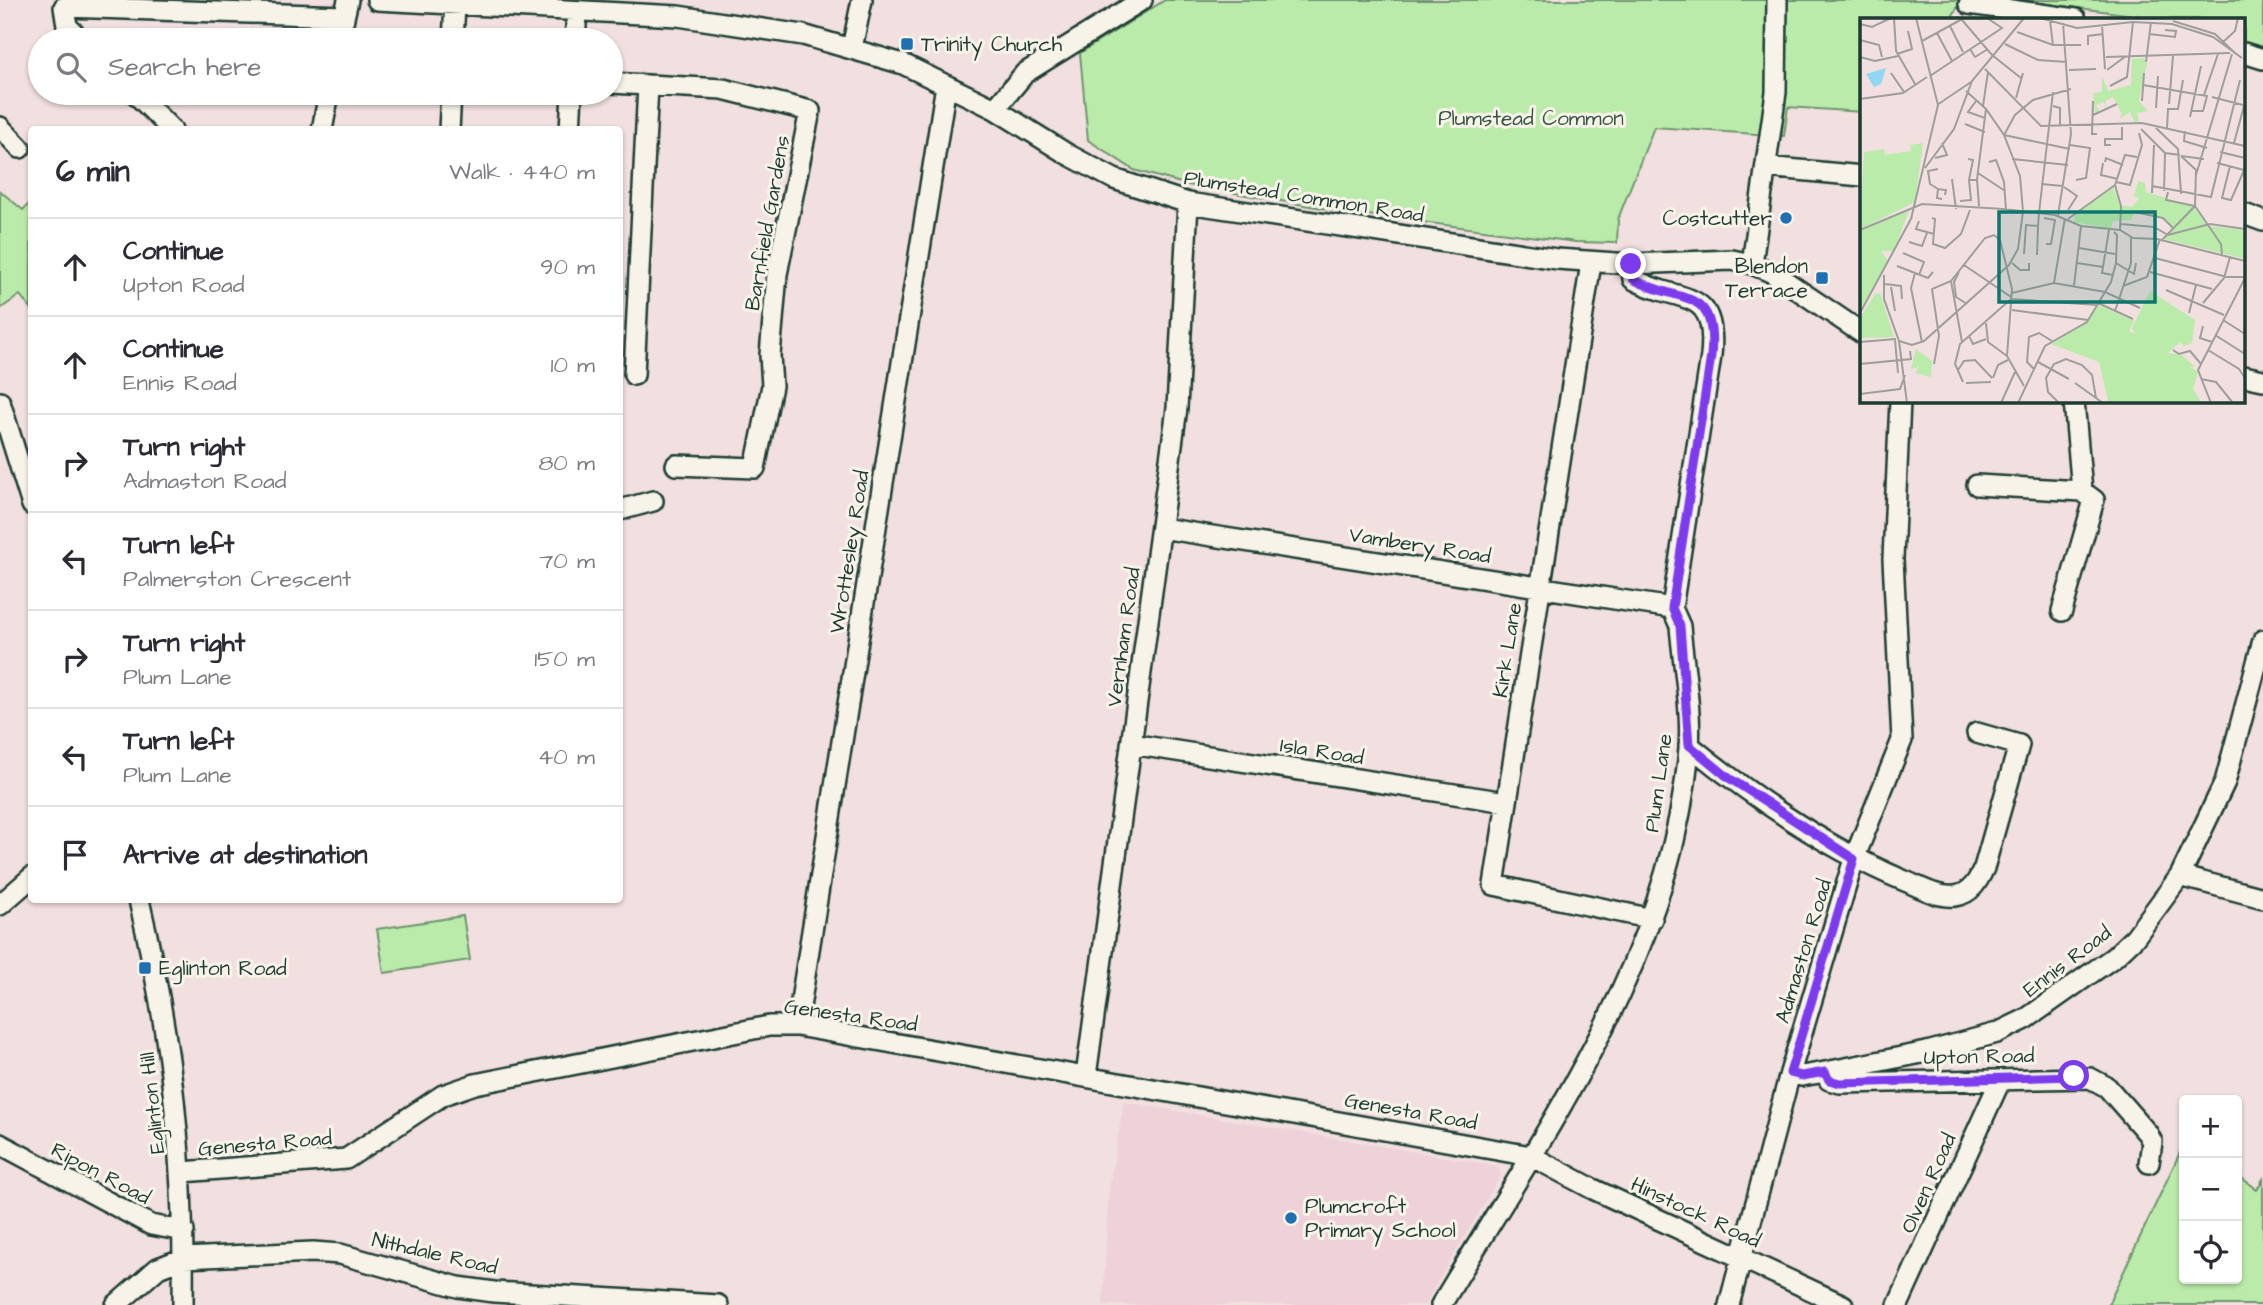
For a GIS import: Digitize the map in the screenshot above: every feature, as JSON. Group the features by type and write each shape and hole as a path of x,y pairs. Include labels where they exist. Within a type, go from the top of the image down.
{"street":[{"name":"Plumstead Common Road","path":"377,0 455,6 571,8 747,24 852,48 903,64 995,109 1067,154 1114,179 1188,203 1591,263 1732,260 1773,272 1860,332"},
{"path":"852,48 862,0"},
{"path":"995,109 1025,73 1143,0"},
{"path":"1752,264 1776,92 1777,0"},
{"path":"1969,4 2069,18"},
{"path":"454,28 455,6"},
{"path":"69,28 64,7 312,15 346,8 342,28"},
{"path":"571,8 574,28"},
{"path":"2246,54 2263,59"},
{"name":"Barnfield Gardens","path":"623,84 723,89 810,111 777,274 770,355 772,386 755,468 676,465"},
{"path":"634,375 648,85"},
{"name":"Wrottesley Road","path":"797,1026 946,85"},
{"path":"147,105 168,126"},
{"path":"323,126 327,105"},
{"path":"449,126 450,105"},
{"path":"569,126 571,105"},
{"path":"0,127 20,148"},
{"path":"1766,167 1860,176"},
{"name":"Vernham Road","path":"1086,1076 1177,408 1188,203"},
{"path":"2246,215 2263,221"},
{"name":"Kirk Lane","path":"1591,263 1494,885 1652,919"},
{"name":"Plum Lane","path":"1441,1305 1612,1016 1652,919 1681,810 1689,745 1680,626 1672,608 1711,356 1711,322 1708,313 1692,300 1647,287 1633,279 1631,264"},
{"path":"0,402 28,492"},
{"name":"Admaston Road","path":"1729,1305 1790,1073 1854,859 1902,740 1893,559 1900,402"},
{"path":"2074,402 2082,491"},
{"path":"1977,485 2082,491 2094,500 2062,611"},
{"path":"623,509 653,501"},
{"name":"Vambery Road","path":"1161,528 1672,608"},
{"name":"Ennis Road","path":"1790,1073 1802,1076 1825,1072 1927,1052 1997,1033 2026,1019 2114,957 2135,937 2180,876 2225,782 2259,671 2263,640"},
{"path":"1689,745 1729,778 1854,859 1936,894 1954,896 1968,892 1977,883 2018,745 1977,733"},
{"name":"Isla Road","path":"1130,744 1506,802"},
{"path":"2180,876 2263,898"},
{"path":"0,905 28,880"},
{"name":"Eglinton Hill","path":"140,903 171,1056 183,1172 183,1305"},
{"name":"Genesta Road","path":"183,1172 346,1159 443,1095 475,1084 769,1027 797,1026 1531,1156"},
{"name":"Upton Road","path":"1825,1072 1829,1080 1840,1083 2090,1078 2107,1087 2152,1142 2149,1163"},
{"name":"Olven Road","path":"1898,1305 2000,1081"},
{"name":"Ripon Road","path":"0,1144 151,1225 184,1231"},
{"name":"Hinstock Road","path":"1531,1156 1593,1189 1843,1305"},
{"name":"Nithdale Road","path":"184,1258 340,1254 458,1287 494,1292 718,1305"},
{"path":"116,1305 158,1268 184,1258"}],"shaded area":[{"name":"Plumcroft Primary School","path":"1124,1102 1497,1166 1501,1175 1424,1305 1103,1305 1109,1189"}],"green space":[{"name":"Plumstead Common","path":"1165,0 1961,0 1952,18 1860,18 1860,112 1788,107 1784,136 1654,127 1618,219 1617,243 1576,242 1345,212 1188,185 1134,170 1088,140 1080,53"},
{"path":"2016,0 2263,0 2263,48 2246,43 2246,18 2157,18"},
{"path":"0,191 23,210 28,205 28,305 20,295 0,309"},
{"path":"463,916 470,960 384,973 377,929"},
{"path":"2179,1155 2179,1284 2242,1284 2242,1178 2257,1189 2263,1179 2263,1305 2108,1305"}],"place":[{"name":"Trinity Church","path":"907,44"},
{"name":"Costcutter","path":"1786,218"},
{"name":"Blendon Terrace","path":"1822,278"},
{"name":"Eglinton Road","path":"145,968"},
{"name":"Plumcroft Primary School","path":"1291,1218"}],"route":[{"path":"1631,264 1633,279 1647,287 1692,300 1708,313 1711,322 1711,356 1672,608 1680,626 1689,745 1729,778 1854,859 1790,1073 1802,1076 1825,1072 1829,1080 1840,1083 2000,1081 2074,1076"}]}
